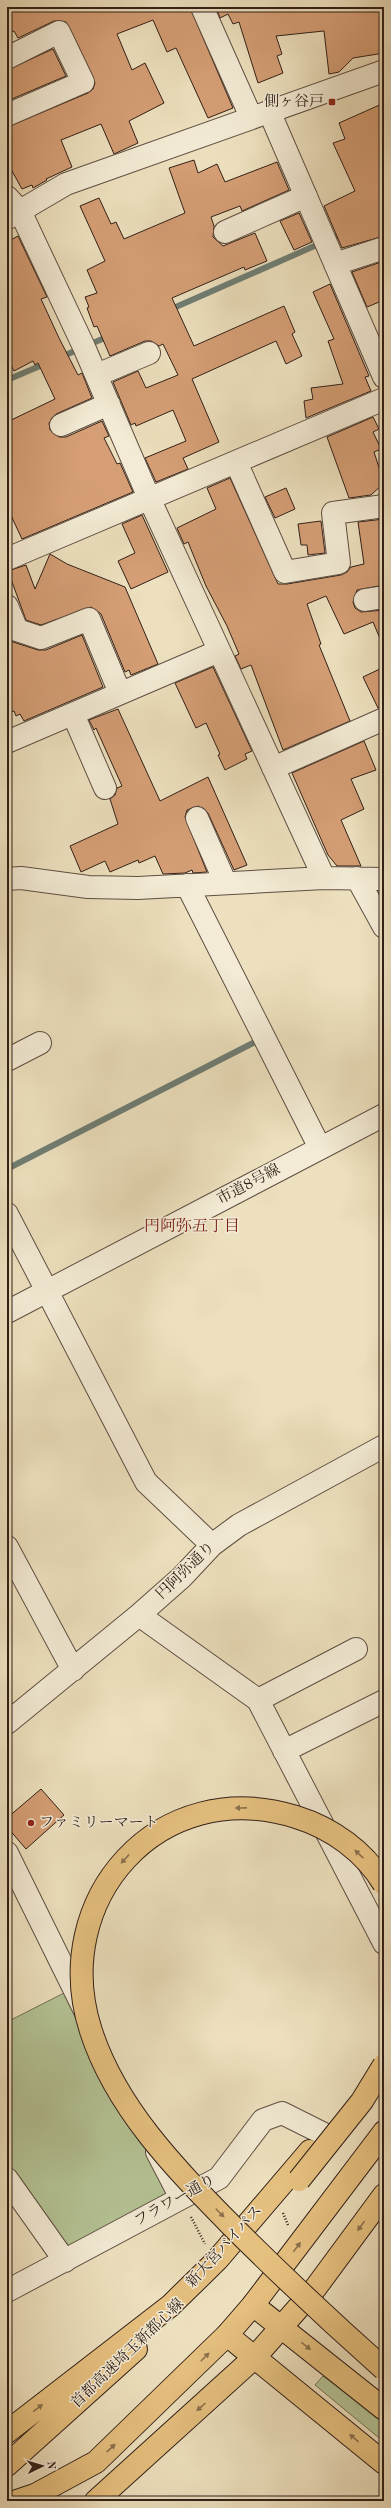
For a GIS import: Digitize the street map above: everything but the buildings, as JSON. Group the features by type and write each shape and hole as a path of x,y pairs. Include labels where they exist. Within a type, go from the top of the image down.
{"main road":[{"path":"384,1884 373,1868 352,1847 328,1830 304,1819 254,1808 221,1810 193,1816 154,1835 129,1855 110,1876 90,1916 82,1946 81,1968 82,1996 91,2033 109,2074 131,2110 159,2147 193,2186 302,2296 384,2369"},
{"name":"首都高速埼玉新都心線","path":"7,2465 128,2357 294,2186 362,2100 384,2065"},
{"name":"新大宮バイパス","path":"7,2432 170,2306 217,2260 324,2134 384,2069"},
{"path":"51,2501 96,2462 227,2335 253,2305 384,2132"},
{"path":"96,2501 255,2357 314,2290 384,2195"},
{"path":"253,2305 384,2409"},
{"path":"227,2335 384,2463"},
{"path":"17,2501 35,2495 96,2462"}],"street":[{"path":"202,7 306,196 384,377"},
{"path":"7,58 60,32 83,82 7,115"},
{"path":"324,878 150,498 97,375 11,209 66,184 384,71"},
{"path":"225,232 306,196"},
{"path":"335,264 384,248"},
{"path":"97,375 149,353"},
{"path":"7,560 384,399"},
{"path":"61,426 109,404"},
{"path":"236,462 285,572 340,563 333,513 384,506"},
{"path":"7,606 17,630 41,638 89,619 120,693"},
{"path":"8,738 73,714 220,651"},
{"path":"73,714 105,788"},
{"path":"273,768 384,720"},
{"path":"197,818 225,882"},
{"path":"7,879 21,878 88,887 138,888 225,882 324,878 384,879"},
{"path":"357,878 384,927"},
{"path":"187,885 320,1148"},
{"path":"7,1060 40,1043"},
{"name":"市道8号線","path":"7,1312 384,1115"},
{"path":"7,1214 46,1292 146,1482 212,1545"},
{"name":"円阿弥通り","path":"7,1723 139,1615 182,1577 212,1545 264,1510 384,1446"},
{"path":"7,1547 73,1670"},
{"path":"139,1615 258,1700 384,1943"},
{"path":"258,1700 356,1649"},
{"path":"284,1751 384,1701"},
{"path":"7,1853 113,2069 182,2198"},
{"name":"フラワー通り","path":"7,2292 219,2178 263,2120 282,2113 324,2134"},
{"path":"7,2179 65,2261"}],"path":[{"path":"182,2198 206,2247"}],"green space":[{"path":"64,1993 169,2192 64,2249 7,2163 7,2022"},
{"path":"323,2376 384,2421 384,2442 315,2385"}],"waterway":[{"path":"169,310 344,233"},
{"path":"61,357 109,336"},
{"path":"7,380 47,363"},
{"path":"7,1169 253,1043"}],"place":[{"name":"側ヶ谷戸","path":"332,102"},
{"name":"ファミリーマート","path":"31,1823"}],"district":[{"name":"円阿弥五丁目","path":"192,1227"}]}
